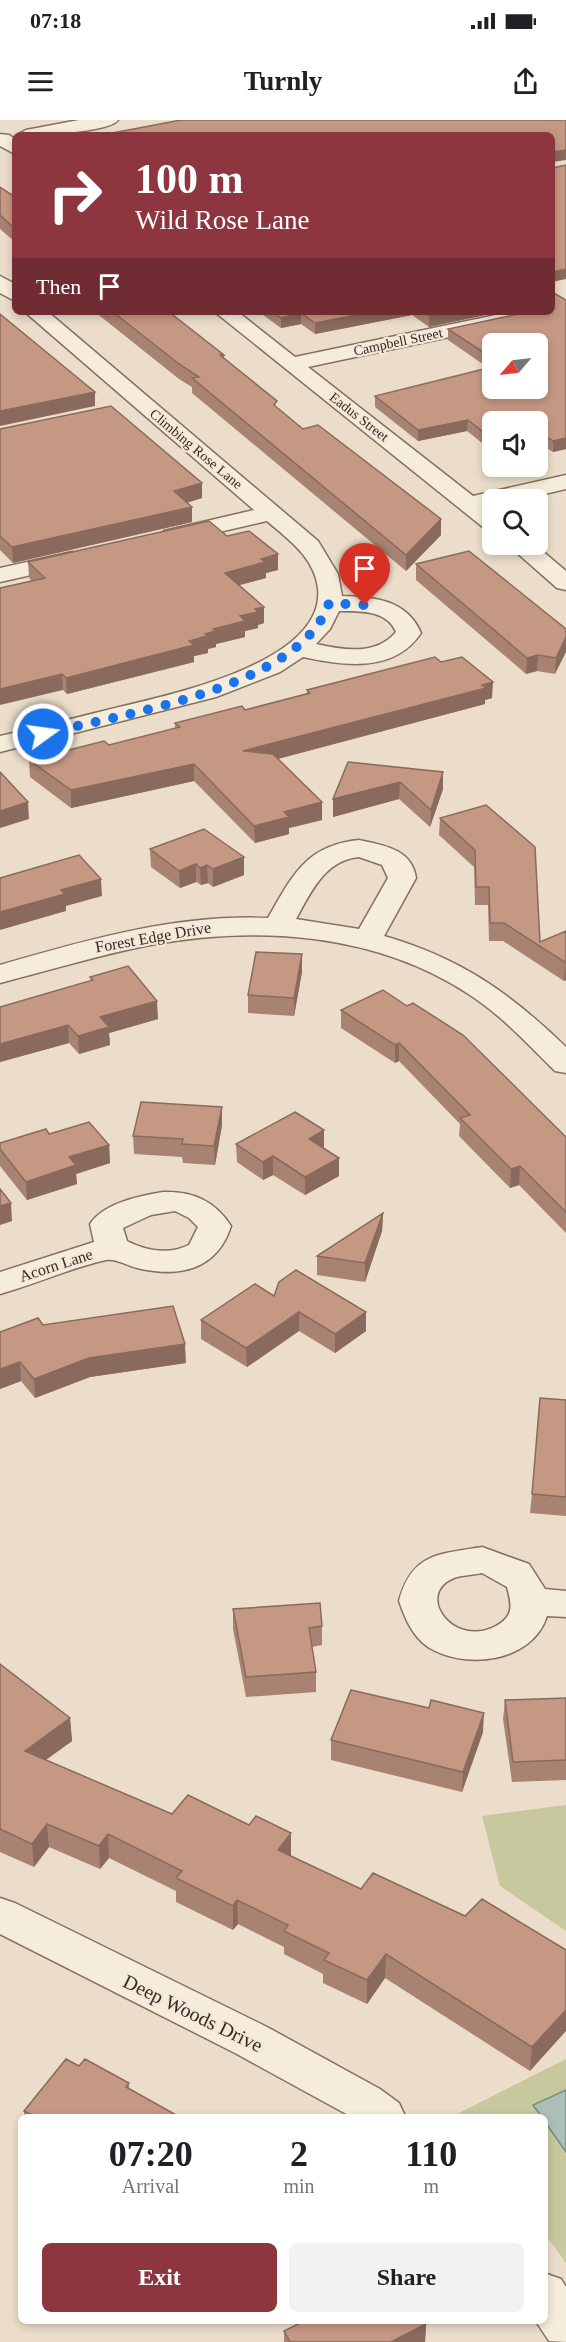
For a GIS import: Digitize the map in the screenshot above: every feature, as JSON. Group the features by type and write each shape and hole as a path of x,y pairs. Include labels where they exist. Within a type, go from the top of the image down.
{"street":[{"path":"43,132 109,120"},
{"path":"0,282 12,305"},
{"name":"Climbing Rose Lane","path":"38,315 310,546 323,566 330,586 329,603"},
{"name":"Eadus Street","path":"229,315 482,515"},
{"name":"Campbell Street","path":"292,364 526,315"},
{"path":"121,409 143,405"},
{"path":"469,504 566,482"},
{"path":"147,542 272,513"},
{"path":"0,575 91,555"},
{"path":"532,555 566,583"},
{"path":"0,744 195,696 270,667 299,648 315,630 329,603 365,605 384,609 407,624 409,633 404,642 392,650 373,655 333,656 299,648"},
{"path":"278,926 320,860 339,851 374,851 395,860 402,868 402,878 368,938"},
{"name":"Forest Edge Drive","path":"0,974 87,948 163,932 218,926 319,929 368,938 417,956 465,979 492,996 566,1064"},
{"name":"Acorn Lane","path":"0,1284 112,1247"},
{"path":"529,1602 566,1605"},
{"name":"Deep Woods Drive","path":"0,1915 251,2040 364,2102 380,2114"},
{"path":"548,2300 566,2326"}],"green space":[{"path":"566,1805 566,1931 500,1886 482,1816"},
{"path":"566,2059 566,2263 548,2238 548,2114 457,2114"}],"shaded area":[{"path":"566,2090 566,2152 548,2126 548,2114 540,2114 533,2105"}],"building":[{"path":"181,120 566,120 566,150 555,152 555,132 118,132"},
{"path":"566,165 566,269 555,271 555,167"},
{"path":"0,187 12,195 12,226 0,215"},
{"path":"555,294 566,300 566,438 553,441 548,438 548,411 482,411 482,431 468,420 418,430 375,396 482,369 482,399 548,399 548,333 482,333 482,351 448,329 514,315 555,315"},
{"path":"0,314 95,392 0,411"},
{"path":"117,315 173,315 277,401 274,405 303,429 318,425 441,519 406,555 192,378 199,377"},
{"path":"277,315 293,315 281,318"},
{"path":"304,315 356,315 315,323"},
{"path":"111,406 202,483 174,491 192,507 12,547 0,536 0,429"},
{"path":"209,521 227,536 249,531 278,554 261,559 265,562 225,573 264,607 255,609 258,612 240,616 245,621 213,629 216,631 189,641 194,645 66,678 62,674 0,689 0,588 45,578 28,562"},
{"path":"469,551 566,629 566,637 556,658 538,655 527,658 416,564"},
{"path":"435,657 441,662 462,657 493,682 482,685 486,688 243,751 273,754 322,802 284,812 289,817 254,826 194,764 71,790 29,760 104,741 109,745 180,727 175,723 242,706 245,710 310,693 307,690"},
{"path":"348,762 443,772 431,810 400,782 333,799"},
{"path":"0,772 28,802 0,811"},
{"path":"486,805 535,847 540,942 566,931 566,963 504,923 490,923 489,887 476,887 475,850 440,818"},
{"path":"204,829 244,857 213,869 207,865 200,868 196,864 179,871 150,849"},
{"path":"79,855 101,879 61,890 65,894 0,912 0,878"},
{"path":"256,952 302,954 294,998 248,995"},
{"path":"128,966 157,1001 100,1017 109,1027 78,1036 68,1025 0,1044 0,1007 93,980 90,977"},
{"path":"383,990 407,1006 413,1003 463,1035 566,1137 566,1212 520,1166 511,1169 460,1118 470,1115 399,1043 395,1045 341,1010"},
{"path":"141,1102 222,1107 214,1146 182,1144 183,1139 133,1136"},
{"path":"295,1112 324,1130 309,1139 339,1158 305,1177 273,1156 263,1162 236,1144"},
{"path":"89,1122 109,1145 69,1157 76,1165 26,1182 0,1149 0,1143 46,1129 49,1134"},
{"path":"0,1189 11,1203 0,1206"},
{"path":"383,1213 365,1263 317,1256"},
{"path":"296,1270 366,1312 335,1334 299,1312 246,1348 201,1320 255,1284 274,1296 279,1282"},
{"path":"173,1306 185,1344 89,1358 34,1379 20,1362 0,1369 0,1332 38,1318 43,1325"},
{"path":"540,1398 566,1400 566,1497 532,1494"},
{"path":"320,1603 322,1626 309,1628 316,1672 246,1677 233,1609"},
{"path":"0,1664 70,1718 25,1751 172,1814 188,1795 249,1825 256,1816 291,1833 278,1850 361,1889 373,1873 465,1916 482,1899 566,1950 566,2010 532,2047 386,1954 367,1980 324,1960 329,1953 284,1931 288,1925 237,1900 233,1906 176,1878 182,1871 108,1834 99,1846 47,1824 32,1844 0,1829"},
{"path":"351,1690 429,1708 431,1700 484,1713 463,1772 331,1740"},
{"path":"566,1698 566,1760 513,1762 505,1700"},
{"path":"66,2059 79,2066 85,2059 129,2083 126,2087 174,2114 30,2114 24,2111"},
{"path":"298,2324 426,2324 391,2342 290,2342 284,2331"}],"route":[{"path":"43,734 195,696 235,682 270,667 299,648 315,630 329,603 365,605"}]}
